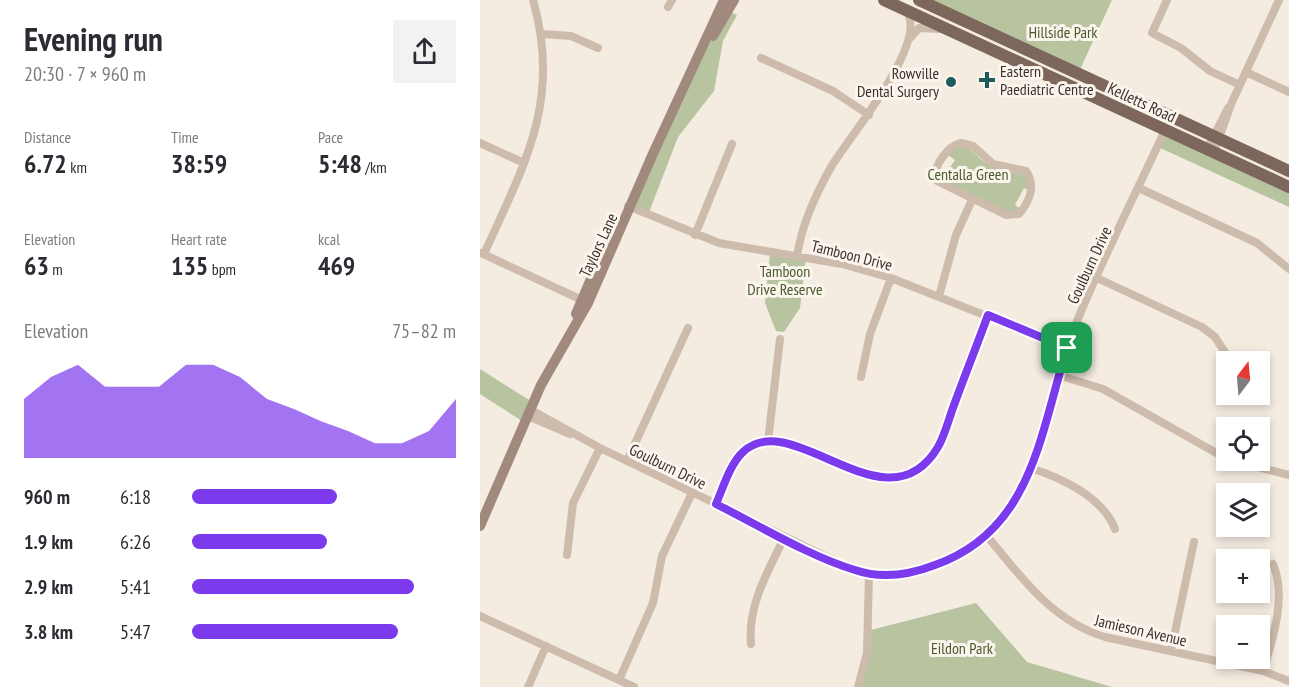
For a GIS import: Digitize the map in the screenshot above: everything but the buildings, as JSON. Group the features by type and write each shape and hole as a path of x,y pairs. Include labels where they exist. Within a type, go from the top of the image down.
{"main road":[{"name":"Kelletts Road","path":"884,0 1289,187"},
{"name":"Kelletts Road","path":"918,0 1289,171"},
{"name":"Taylors Lane","path":"480,526 726,1"}],"street":[{"path":"533,0 543,33 542,98 537,128 525,163 482,253 585,301"},
{"path":"1167,0 1152,33 1181,48 1210,71 1240,85"},
{"path":"1211,151 1279,0"},
{"path":"797,256 805,221 825,178 881,99 906,42 911,22 906,10"},
{"path":"906,42 919,28 948,30"},
{"path":"543,33 570,36 598,48"},
{"path":"761,58 833,92 869,115"},
{"path":"1246,72 1289,92"},
{"name":"Goulburn Drive","path":"532,415 839,564 869,574 904,574 954,558 987,536 1012,508 1030,468 1067,348 1171,117"},
{"path":"480,143 525,163"},
{"path":"695,235 732,144"},
{"path":"956,144 970,145 989,163 999,167 1019,168 1030,177 1031,193 1022,211 1015,216 1006,215 972,200 941,185 935,176 937,167 956,144"},
{"path":"1139,188 1257,243 1289,269"},
{"path":"939,296 956,235 972,200"},
{"name":"Tamboon Drive","path":"629,207 695,235 743,249 842,264 891,278 1067,348"},
{"path":"861,377 870,334 891,278"},
{"path":"1097,278 1202,327 1215,337 1224,351"},
{"path":"716,504 743,452 768,441 798,448 875,477 895,477 913,471 938,447 988,315"},
{"path":"627,461 688,328"},
{"path":"768,441 780,339"},
{"path":"1058,375 1103,389 1216,453"},
{"path":"567,555 573,503 600,448"},
{"path":"1030,468 1066,481 1102,511 1115,529"},
{"path":"1270,470 1289,475"},
{"path":"619,680 653,603 662,556 692,493"},
{"name":"Jamieson Avenue","path":"987,536 1045,603 1063,618 1095,634 1263,671 1289,681"},
{"path":"751,644 749,631 763,579 784,538"},
{"path":"1171,651 1194,542"},
{"path":"1263,671 1275,624 1279,591 1279,580 1273,564"},
{"path":"858,687 867,653 869,574"},
{"path":"480,616 634,687"},
{"path":"528,687 546,646"}],"green space":[{"name":"Hillside Park","path":"919,0 1112,0 1078,74"},
{"path":"728,11 737,15 723,41 714,91 678,137 648,215 631,208 686,83"},
{"path":"1165,131 1289,187 1289,207 1158,147"},
{"name":"Centalla Green","path":"960,146 969,149 984,162 1001,170 1026,175 1029,191 1024,188 1015,205 1021,209 1011,214 940,182 939,169 946,173 955,160 948,155"},
{"name":"Tamboon Drive Reserve","path":"770,253 806,258 800,308 784,332 776,331 765,303"},
{"path":"480,369 534,403 525,423 480,394"},
{"name":"Eildon Park","path":"976,603 1027,662 1112,687 858,687 867,631"}],"place":[{"name":"Eastern Paediatric Centre","path":"987,80"},
{"name":"Rowville Dental Surgery","path":"951,82"}],"route":[{"path":"988,315 1067,348 1026,481 1019,496 1005,518 987,536 954,558 904,574 869,574 839,564 716,504 743,452 758,443 768,441 798,448 875,477 895,477 921,466 938,447 988,315"}]}
